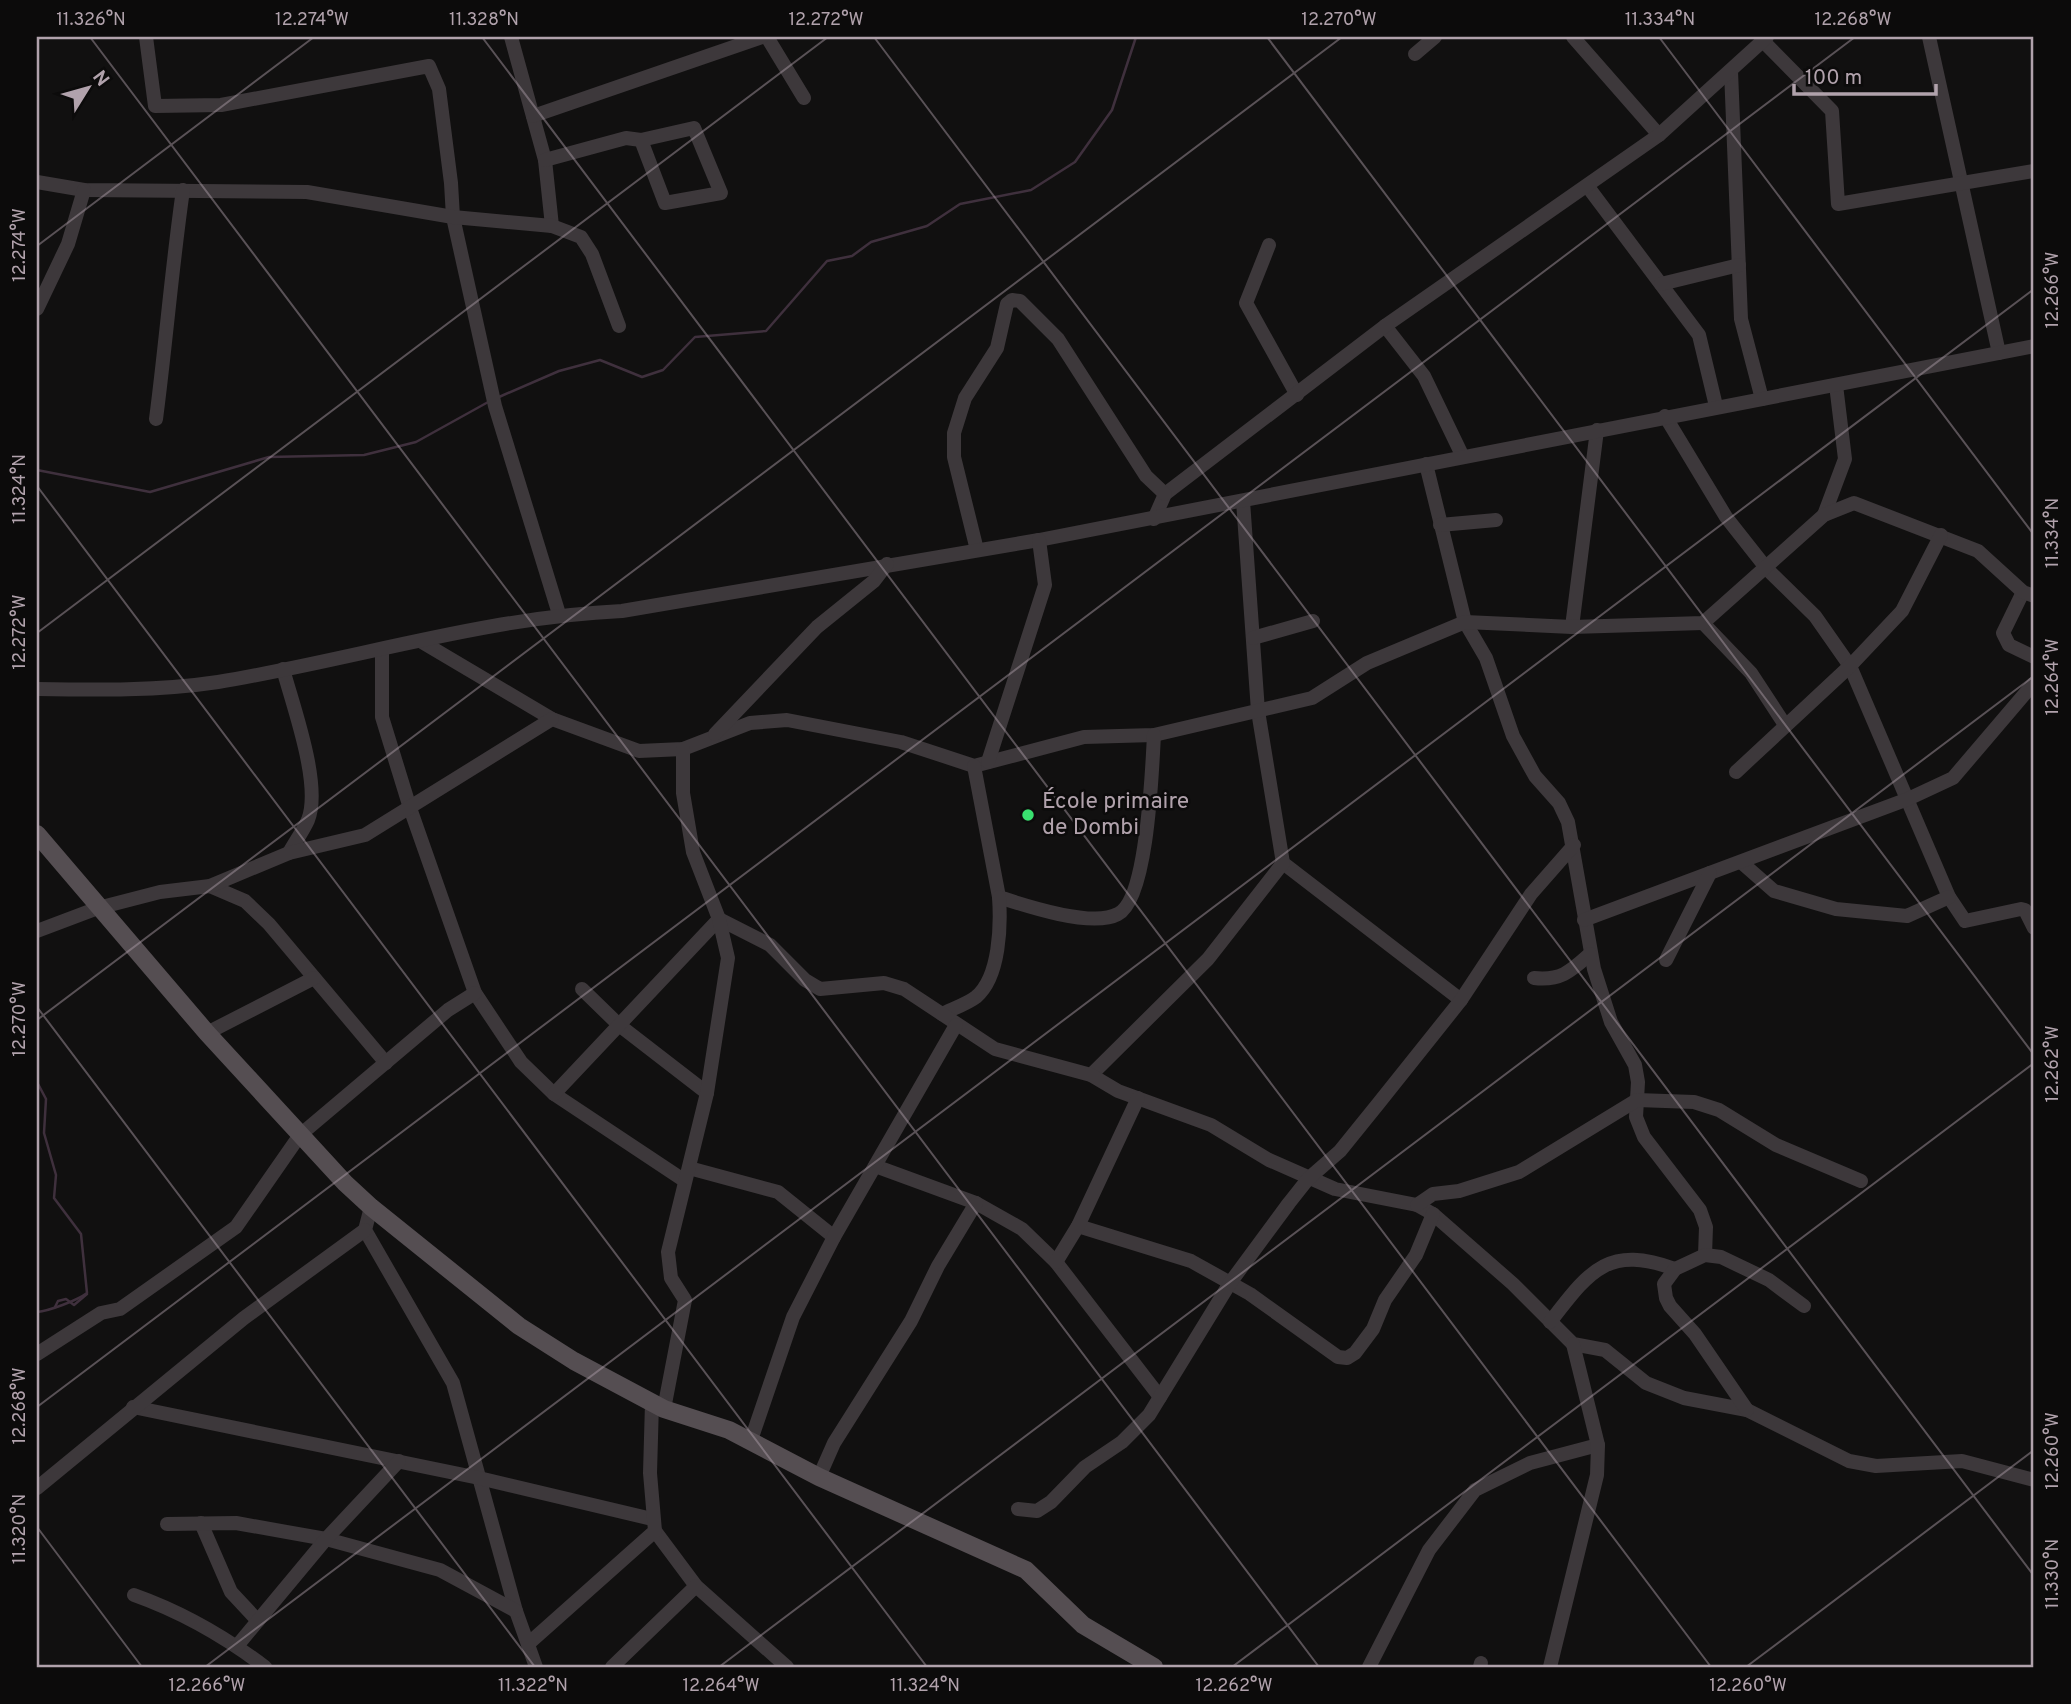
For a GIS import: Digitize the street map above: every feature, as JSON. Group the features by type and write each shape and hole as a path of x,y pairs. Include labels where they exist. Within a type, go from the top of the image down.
{"main road":[{"path":"37,834 207,1033 300,1135 371,1207 519,1326 574,1362 658,1406 751,1440 820,1477 1026,1570 1083,1625 1154,1667"}],"street":[{"path":"146,37 155,106 221,105 429,66 439,89 452,183 453,217 495,406 559,614"},
{"path":"511,37 545,160 552,226"},
{"path":"533,116 762,37"},
{"path":"767,37 804,98"},
{"path":"1415,54 1435,37"},
{"path":"1573,37 1658,135"},
{"path":"1929,37 1999,353"},
{"path":"1154,519 1165,494 1297,396 1385,326 1588,187 1658,135 1765,39 1832,111 1838,204 2034,172"},
{"path":"1731,71 1741,318 1762,400"},
{"path":"545,160 626,138 640,140 694,128 721,193 665,204 640,140"},
{"path":"37,182 84,190 307,192 453,217 552,226 581,237 592,254 619,326"},
{"path":"1588,187 1699,335 1716,406"},
{"path":"37,309 68,244 84,190"},
{"path":"156,419 170,317 168,298 183,190"},
{"path":"1269,245 1246,303 1297,396"},
{"path":"1661,284 1739,265"},
{"path":"977,550 954,457 954,433 965,398 997,348 1007,304 1012,300 1020,301 1058,339 1146,476 1165,494"},
{"path":"1385,326 1424,376 1463,457"},
{"path":"37,689 99,690 215,682 559,614 622,611 1154,519 1665,416 1762,400 2034,346"},
{"path":"1824,515 1845,458 1836,385"},
{"path":"1665,416 1726,517 1767,569 1815,615 1850,666 1949,897 1965,921 2021,909 2025,910 2034,928"},
{"path":"1572,626 1597,430"},
{"path":"1426,464 1465,622 1486,659 1513,736 1535,776 1559,803 1574,845 1590,954 1611,1022 1635,1065 1639,1082 1636,1117 1644,1137 1700,1210 1706,1227 1705,1255"},
{"path":"1243,501 1258,711 1283,863 1461,1000"},
{"path":"422,642 552,719 639,751 683,749 750,723 786,720 901,742 981,764 1084,737 1154,735 1312,698 1367,663 1465,622 1572,626 1703,623 1767,569 1824,515 1854,503 1978,551 2028,594 2003,633 2009,645 2034,657"},
{"path":"1440,524 1496,520"},
{"path":"1736,772 1850,666 1902,611 1941,535"},
{"path":"942,1014 976,996 987,982 1001,933 999,897 981,764 1045,585 1038,540"},
{"path":"712,738 817,627 874,580 887,564"},
{"path":"1253,638 1313,621"},
{"path":"1703,623 1751,673 1786,724"},
{"path":"382,650 382,717 410,808 475,993 521,1062 554,1094 687,1175 778,1192 834,1237"},
{"path":"283,669 307,754 311,797 309,818 289,853"},
{"path":"1584,920 1908,799 1953,778 2034,683"},
{"path":"37,931 99,908 160,892 210,886 289,853 365,835 552,719"},
{"path":"999,897 1051,914 1109,918 1121,913 1129,903 1147,840 1154,735"},
{"path":"683,749 683,793 693,852 719,919 729,958 707,1093 668,1252 671,1278 685,1300 658,1406 654,1525 696,1586 787,1667"},
{"path":"1018,1509 1037,1511 1051,1502 1084,1468 1137,1429 1160,1397 1230,1283 1308,1179 1340,1151 1461,1000 1531,894 1574,845"},
{"path":"1741,862 1774,891 1836,909 1907,916 1949,897"},
{"path":"1091,1075 1208,960 1283,863"},
{"path":"1666,960 1710,873"},
{"path":"210,886 246,901 269,923 386,1063"},
{"path":"719,919 770,945 805,980 820,989 884,983 904,989 995,1049 1091,1075 1138,1098 1210,1125 1269,1160 1335,1189 1417,1205 1433,1214 1513,1284 1573,1344 1598,1445 1597,1475 1588,1517 1550,1667"},
{"path":"554,1094 719,919"},
{"path":"1535,978 1553,980 1568,974 1590,954"},
{"path":"207,1033 314,978"},
{"path":"582,989 619,1025 707,1093"},
{"path":"37,1354 101,1313 120,1309 236,1227 300,1135 448,1010 475,993"},
{"path":"751,1440 793,1317 834,1237 956,1025"},
{"path":"1056,1262 1078,1226 1138,1098"},
{"path":"1417,1205 1433,1194 1459,1191 1519,1172 1637,1100 1694,1102 1719,1110 1776,1145 1861,1181"},
{"path":"875,1166 976,1203 1023,1229 1056,1262 1160,1397"},
{"path":"820,1477 834,1443 911,1321 938,1266 976,1203"},
{"path":"37,1488 244,1318 365,1230 371,1207"},
{"path":"1078,1226 1191,1261 1230,1283 1338,1357 1348,1358 1373,1329 1385,1300 1416,1255 1433,1214"},
{"path":"365,1230 453,1383 516,1611 536,1667"},
{"path":"1747,1410 1695,1334 1666,1298 1664,1284 1675,1269 1705,1255 1741,1266 1769,1280 1804,1306"},
{"path":"1550,1322 1586,1276 1608,1262 1628,1258 1650,1260 1675,1269"},
{"path":"1573,1344 1605,1350 1646,1383 1684,1398 1747,1410 1849,1461 1876,1466 1962,1461 2034,1480"},
{"path":"133,1407 480,1478 654,1525"},
{"path":"1369,1667 1429,1550 1475,1490 1530,1463 1598,1445"},
{"path":"237,1646 326,1539 400,1461"},
{"path":"201,1523 231,1592 258,1621"},
{"path":"167,1524 236,1523 326,1539 440,1570 516,1611"},
{"path":"528,1644 654,1525"},
{"path":"612,1667 696,1586"},
{"path":"134,1595 177,1611 237,1646 265,1667"}],"waterway":[{"path":"499,397 559,371 600,360 642,377 663,370 695,337 766,331 827,261 852,256 871,242 927,226 960,204 1031,190 1075,162 1112,110 1136,37"},
{"path":"37,470 150,492 269,457 364,455 416,442 490,401"},
{"path":"37,1082 46,1099 44,1133 56,1175 54,1198 81,1234 87,1293 63,1305 37,1312"},
{"path":"55,1307 58,1301 66,1299 74,1305 87,1294"}],"place":[{"name":"École primaire de Dombi","path":"1028,815"}]}
